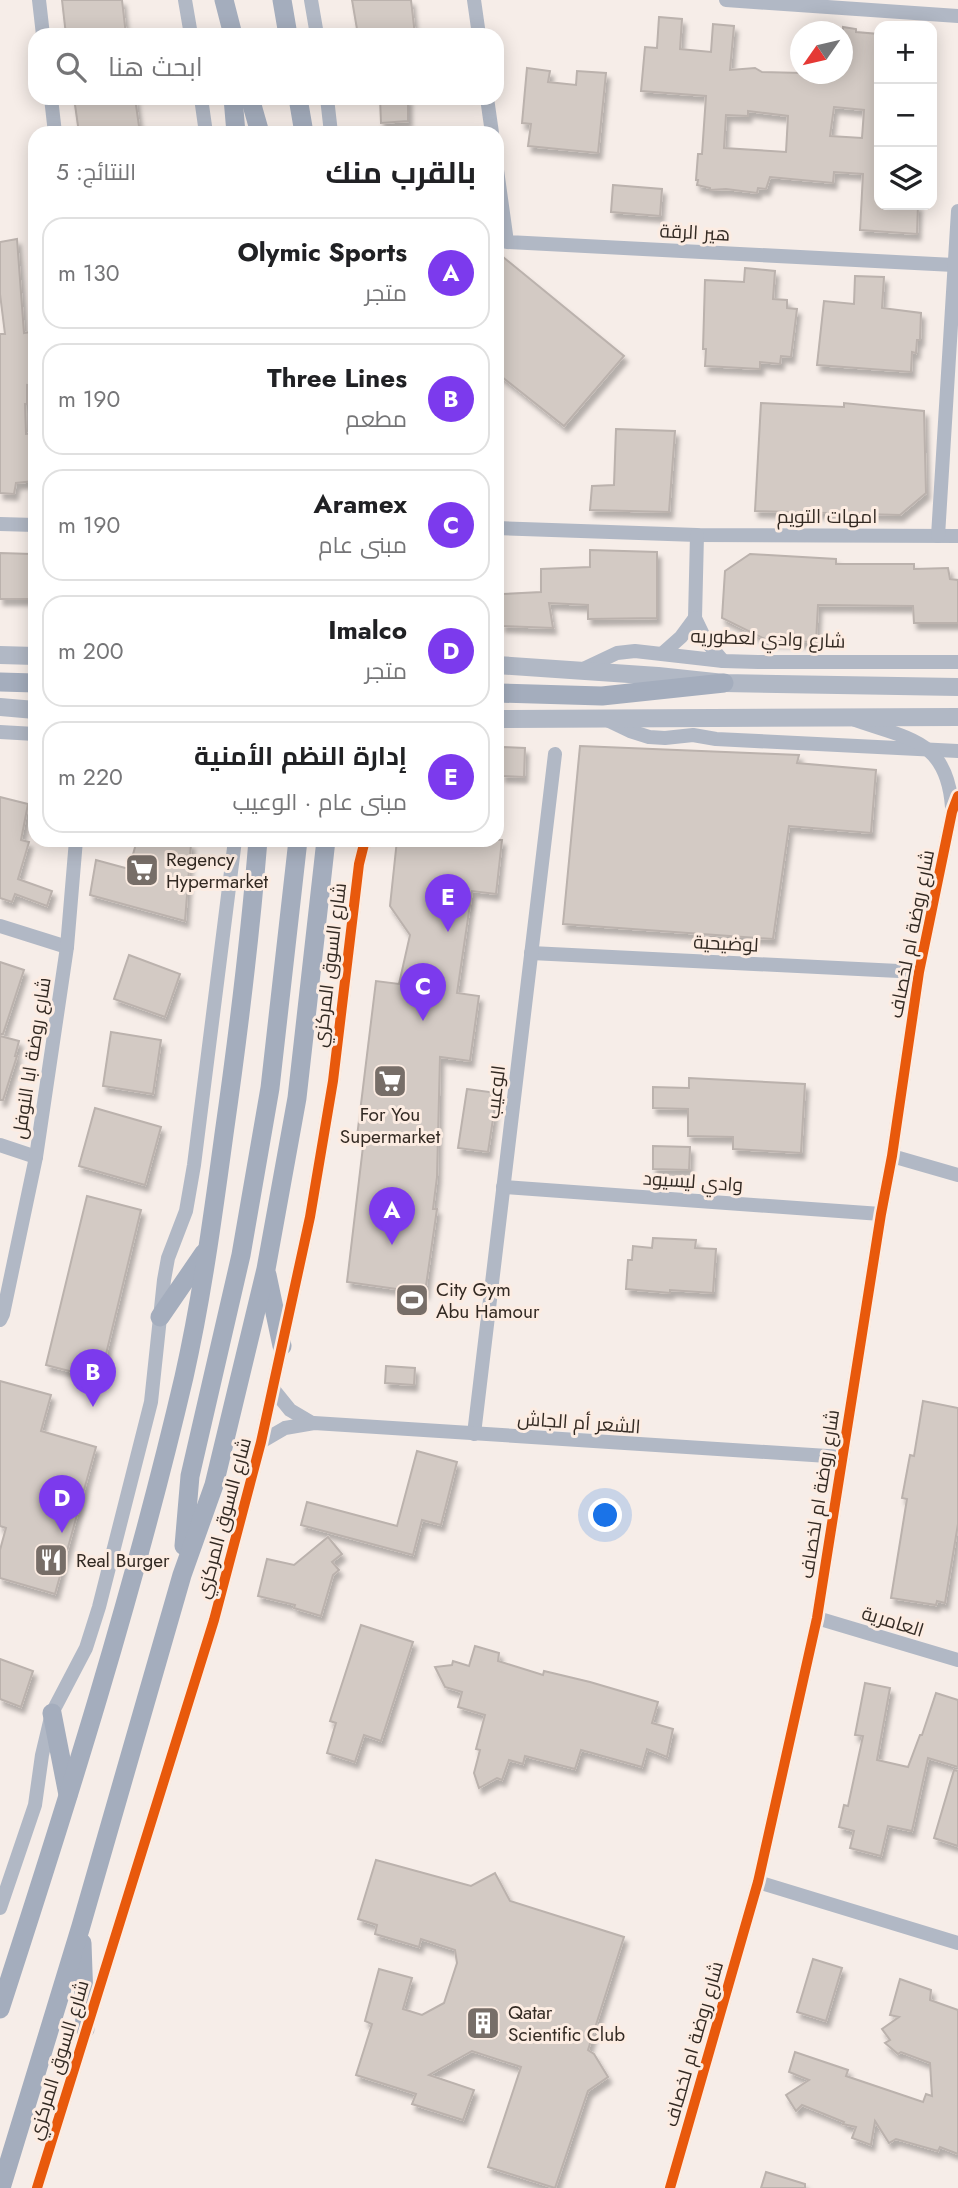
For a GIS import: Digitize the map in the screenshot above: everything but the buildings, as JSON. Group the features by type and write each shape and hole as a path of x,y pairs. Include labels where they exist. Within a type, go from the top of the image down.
{"main road":[{"path":"223,0 225,28"},
{"path":"223,0 231,28"},
{"path":"282,0 287,28"},
{"path":"234,105 235,126"},
{"path":"252,105 258,126"},
{"path":"299,105 303,126"},
{"path":"0,682 28,683"},
{"path":"504,693 602,696 724,683"},
{"path":"0,2009 110,1657 174,1415 209,1247 236,1047 257,847"},
{"path":"182,1575 190,1476 242,1255 270,1088 287,959 297,847"},
{"name":"شارع السوق المركزي","path":"1,2188 81,1926 182,1575 214,1485 266,1269 296,1098 325,847"},
{"path":"323,867 332,847"},
{"path":"160,1317 209,1247"},
{"path":"266,1269 282,1346"},
{"path":"52,1713 68,1798"},
{"path":"81,1926 85,2029"}],"street":[{"path":"38,0 42,28"},
{"path":"185,0 190,28"},
{"path":"312,0 316,28"},
{"path":"474,0 478,28"},
{"path":"726,0 958,16"},
{"path":"52,105 54,126"},
{"path":"202,105 205,126"},
{"path":"328,105 330,126"},
{"path":"488,105 491,126"},
{"path":"938,536 958,212"},
{"name":"هير الرقة","path":"504,220 507,242 954,265"},
{"path":"0,524 28,525"},
{"name":"امهات التويم","path":"504,528 697,535 958,536"},
{"path":"697,535 695,618 706,641 723,661"},
{"path":"663,653 681,637 695,618"},
{"name":"شارع وادي لعطوريه","path":"581,670 617,653 635,651 723,661 958,662"},
{"path":"0,655 28,656"},
{"name":"شارع وادي لعطوريه","path":"504,665 724,683 958,687"},
{"path":"0,707 28,709"},
{"path":"844,716 912,740 932,751"},
{"path":"504,719 844,716 958,718"},
{"path":"605,719 630,731 657,737 693,736 958,751"},
{"path":"0,732 28,734"},
{"name":"شارع روضة ام لخصاف","path":"932,751 947,775 952,812"},
{"name":"الوعيب","path":"474,1434 555,754"},
{"name":"شارع روضة ام لخصاف","path":"670,2188 758,1882 817,1618 919,972 952,812 958,796"},
{"name":"شارع روضة ابا النوفل","path":"0,1320 36,1157 67,947 75,847"},
{"path":"0,1908 35,1805 42,1755 52,1713 86,1648 99,1607 151,1402 169,1258 186,1211 194,1165 234,847"},
{"name":"شارع السوق المركزي","path":"37,2188 214,1620 261,1442 310,1217 333,1081 363,847"},
{"path":"0,926 67,947"},
{"name":"لوضيحية","path":"531,953 919,972"},
{"path":"0,1145 36,1157"},
{"path":"892,1156 958,1175"},
{"name":"وادي ليسيود","path":"503,1187 881,1214"},
{"name":"الشعر أم الجاش","path":"273,1389 290,1410 314,1423"},
{"name":"الشعر أم الجاش","path":"261,1442 285,1428 314,1423 843,1457"},
{"name":"العامرية","path":"817,1618 958,1660"},
{"path":"758,1882 958,1943"}],"cycle path":[{"path":"670,2188 758,1882 817,1618 919,972 952,812 958,796"},
{"path":"37,2188 214,1620 261,1442 310,1217 333,1081 363,847"}],"place":[{"name":"Regency Hypermarket","path":"142,870"},
{"name":"إدارة النظم الأمنية","path":"448,932"},
{"name":"Aramex","path":"423,1021"},
{"name":"For You Supermarket","path":"390,1081"},
{"name":"Olymic Sports","path":"392,1245"},
{"name":"City Gym Abu Hamour","path":"412,1300"},
{"name":"Three Lines","path":"93,1407"},
{"name":"Imalco","path":"62,1533"},
{"name":"Real Burger","path":"51,1560"},
{"name":"Qatar Scientific Club","path":"483,2023"}]}
